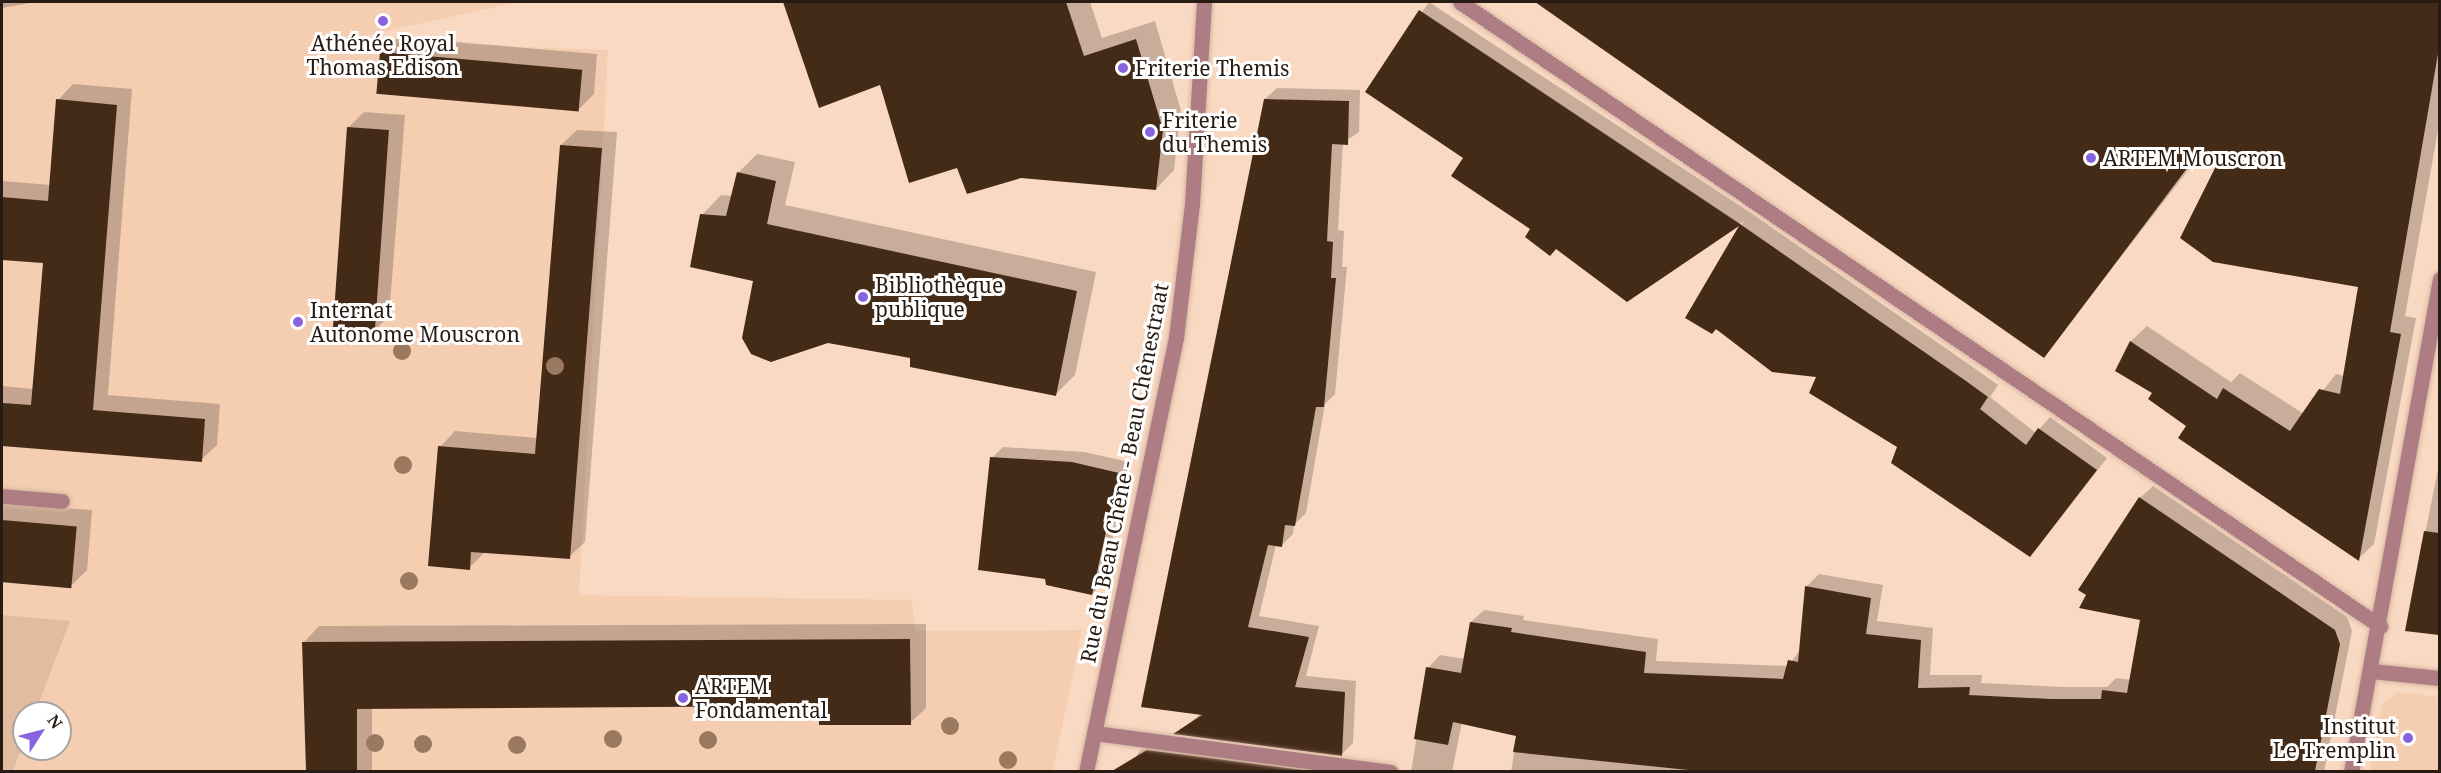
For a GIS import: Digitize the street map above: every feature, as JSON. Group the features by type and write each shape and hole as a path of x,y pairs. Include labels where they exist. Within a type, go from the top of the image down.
{"street":[{"name":"Rue du Beau Chêne - Beau Chênestraat","path":"1086,771 1176,338 1192,204 1204,2"},
{"path":"1460,2 2380,626"},
{"path":"2351,771 2380,626 2439,279"},
{"path":"2,496 62,501"},
{"path":"2371,671 2439,678"},
{"path":"1094,733 1390,771"}],"shaded area":[{"name":"Internat Autonome Mouscron","path":"2,2 329,2 333,13 330,2 519,2 344,40 608,50 579,595 912,600 915,631 1082,630 1053,771 2,772"},
{"path":"2,615 70,621 40,701 12,701 12,761 17,761 13,771 2,771"},
{"name":"Institut Le Tremplin","path":"2398,692 2439,697 2439,771 2370,771 2382,704"}],"building":[{"path":"783,2 1066,2 1084,56 1136,39 1163,130 1156,190 1021,178 967,194 957,168 909,183 880,85 819,108"},
{"name":"ARTEM Mouscron","path":"1535,2 2439,2 2439,48 2390,332 2401,334 2359,561 2178,438 2186,426 2148,399 2152,393 2115,371 2130,341 2217,399 2223,388 2290,431 2319,389 2340,394 2358,287 2213,262 2180,238 2218,162 2200,151 2044,358"},
{"path":"1419,10 1740,224 1966,381 1988,397 1980,409 2026,445 2038,428 2097,470 2030,557 1891,463 1897,447 1809,393 1816,377 1772,372 1716,329 1712,334 1685,318 1739,226 1627,302 1556,249 1550,256 1525,237 1530,229 1451,176 1463,158 1365,92"},
{"path":"380,52 582,70 579,112 376,94"},
{"path":"56,99 117,105 93,410 205,419 202,462 2,446 2,403 31,405 43,263 2,260 2,197 48,201"},
{"path":"1264,99 1349,101 1348,145 1332,144 1327,241 1333,242 1331,278 1336,278 1324,407 1316,407 1295,526 1285,525 1282,547 1268,545 1248,627 1309,637 1295,687 1345,692 1342,756 1173,734 1202,715 1141,707"},
{"path":"347,127 389,130 375,333 333,331"},
{"path":"560,145 602,148 570,559 471,552 470,570 428,566 438,446 535,454"},
{"path":"737,172 776,181 767,224 1077,291 1056,396 910,367 910,358 828,343 771,362 751,354 742,338 753,281 690,267 700,214 726,216"},
{"path":"990,457 1072,462 1119,473 1092,595 1046,585 1045,579 978,570"},
{"path":"2139,497 2335,630 2340,644 2315,771 1698,771 1513,752 1516,736 1453,722 1448,745 1414,739 1426,667 1461,673 1470,622 1512,628 1511,632 1646,652 1644,673 1783,679 1788,660 1798,662 1805,586 1871,598 1866,634 1921,640 1918,688 1970,687 1969,695 2051,699 2101,699 2102,690 2127,693 2140,620 2079,608 2086,595 2078,590"},
{"path":"2,520 77,527 71,588 2,582"},
{"path":"2424,531 2439,533 2439,635 2405,631"},
{"path":"910,639 911,725 819,725 819,706 357,709 357,771 306,771 302,642"},
{"path":"1147,750 1312,771 1112,771"}],"place":[{"name":"Athénée Royal Thomas Edison","path":"383,21"},
{"name":"Friterie Themis","path":"1123,68"},
{"name":"Friterie du Themis","path":"1150,132"},
{"name":"ARTEM Mouscron","path":"2091,158"},
{"name":"Bibliothèque publique","path":"863,297"},
{"name":"Internat Autonome Mouscron","path":"298,322"},
{"name":"ARTEM Fondamental","path":"683,698"},
{"name":"Institut Le Tremplin","path":"2408,738"}]}
